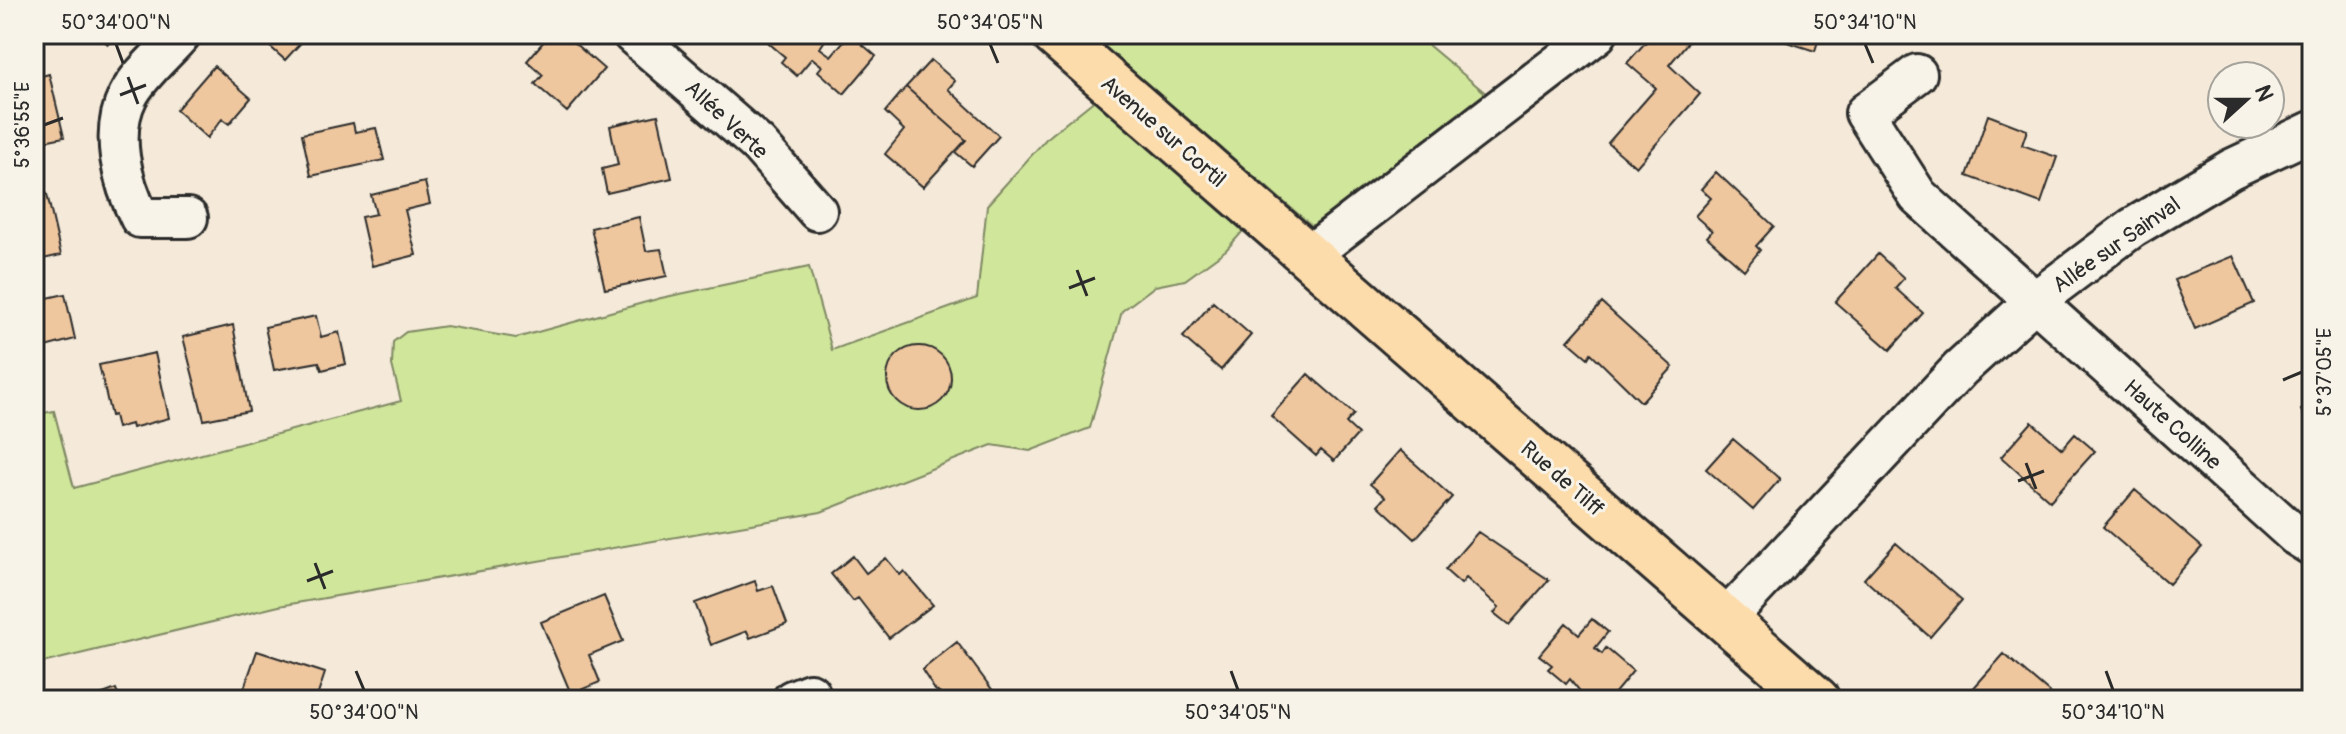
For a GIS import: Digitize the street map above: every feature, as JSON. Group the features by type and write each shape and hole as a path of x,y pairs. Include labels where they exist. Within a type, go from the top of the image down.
{"main road":[{"name":"Avenue sur Cortil","path":"1054,34 1239,197"},
{"name":"Rue de Tilff","path":"1239,197 1817,700"}],"street":[{"path":"181,34 128,95 119,120 119,148 128,194 140,218 188,218"},
{"name":"Allée Verte","path":"632,34 758,144 817,211"},
{"path":"1309,255 1597,34"},
{"name":"Allée sur Sainval","path":"1917,74 1865,113 1918,196 2036,300 2132,228 2231,169 2312,131"},
{"path":"1725,620 1960,369 2036,300"},
{"name":"Haute Colline","path":"2036,300 2296,536 2312,546"},
{"path":"792,700 810,693 812,700"}],"green space":[{"path":"1088,34 1415,34 1489,96 1312,226"},
{"path":"1096,99 1253,220 1226,250 1185,280 1155,286 1122,311 1090,428 1030,451 992,445 821,512 279,606 34,665 34,415 54,411 74,488 401,401 392,365 393,342 406,332 446,326 516,338 661,298 809,267 832,350 977,298 987,205 1046,139"}],"building":[{"path":"96,34 117,34 108,44"},
{"path":"256,34 309,34 285,60"},
{"path":"550,34 564,34 604,69 567,112 535,84 543,75 527,61"},
{"path":"758,34 829,34 820,48 831,56 850,34 876,56 844,94 818,71 822,66 812,58 797,76 781,62 785,57"},
{"path":"1653,34 1680,34 1688,42 1669,65 1700,94 1636,167 1608,143 1656,88 1627,63"},
{"path":"1762,34 1820,34 1815,51"},
{"path":"931,60 955,81 948,89 999,136 972,166 955,152 966,140 906,87"},
{"path":"214,66 251,98 229,124 222,119 207,138 176,110"},
{"path":"49,74 64,137 34,143 34,78"},
{"path":"906,87 966,140 923,187 885,154 904,130 885,112"},
{"path":"658,115 672,178 607,193 602,169 618,165 610,126"},
{"path":"1988,115 2027,130 2022,145 2057,157 2041,203 1967,176"},
{"path":"353,123 355,132 376,128 384,160 311,176 302,134"},
{"path":"1716,172 1774,226 1756,246 1760,250 1744,270 1707,237 1712,231 1695,216 1711,198 1701,189"},
{"path":"425,182 430,204 405,210 416,255 372,266 361,217 376,214 371,195"},
{"path":"47,194 61,255 34,261 34,197"},
{"path":"639,217 646,251 661,249 667,276 605,289 591,228"},
{"path":"1878,254 1904,278 1895,288 1923,313 1890,350 1835,302"},
{"path":"2233,256 2254,303 2195,329 2174,280"},
{"path":"65,294 75,339 34,350 34,301"},
{"path":"1213,302 1251,335 1221,370 1183,337"},
{"path":"1602,303 1673,367 1641,402 1591,353 1588,358 1568,341"},
{"path":"316,316 321,337 339,332 346,364 322,370 319,362 274,370 265,327"},
{"path":"233,325 249,411 204,420 183,337"},
{"path":"919,346 942,355 951,378 942,401 919,410 896,401 887,378 896,355"},
{"path":"155,353 169,418 132,428 131,424 117,428 114,415 111,416 99,365"},
{"path":"1308,374 1354,414 1346,423 1358,434 1334,461 1321,450 1316,456 1271,416"},
{"path":"2312,405 2312,434 2301,410"},
{"path":"2032,422 2062,449 2075,434 2095,451 2050,501 2001,457"},
{"path":"1733,439 1780,479 1753,510 1706,469"},
{"path":"1400,450 1452,497 1415,539 1378,505 1385,497 1370,484"},
{"path":"2135,490 2202,547 2169,584 2103,527"},
{"path":"1478,532 1549,580 1509,625 1494,613 1499,607 1466,578 1461,584 1445,570"},
{"path":"1896,543 1962,600 1930,637 1864,579"},
{"path":"853,556 866,573 886,558 900,575 904,571 933,605 889,638 858,598 853,601 831,574"},
{"path":"755,581 758,591 773,586 787,624 750,638 747,631 711,645 695,603"},
{"path":"604,596 623,641 589,655 600,682 571,694 541,622"},
{"path":"1592,619 1608,632 1595,648 1602,654 1606,648 1633,671 1609,700 1587,700 1570,679 1566,684 1548,669 1552,665 1539,655 1566,623 1579,634"},
{"path":"957,642 998,700 943,700 946,698 935,690 922,670"},
{"path":"257,651 325,673 316,700 240,700"},
{"path":"2004,654 2058,700 1979,700 1970,692"},
{"path":"116,689 120,700 87,700"}]}
